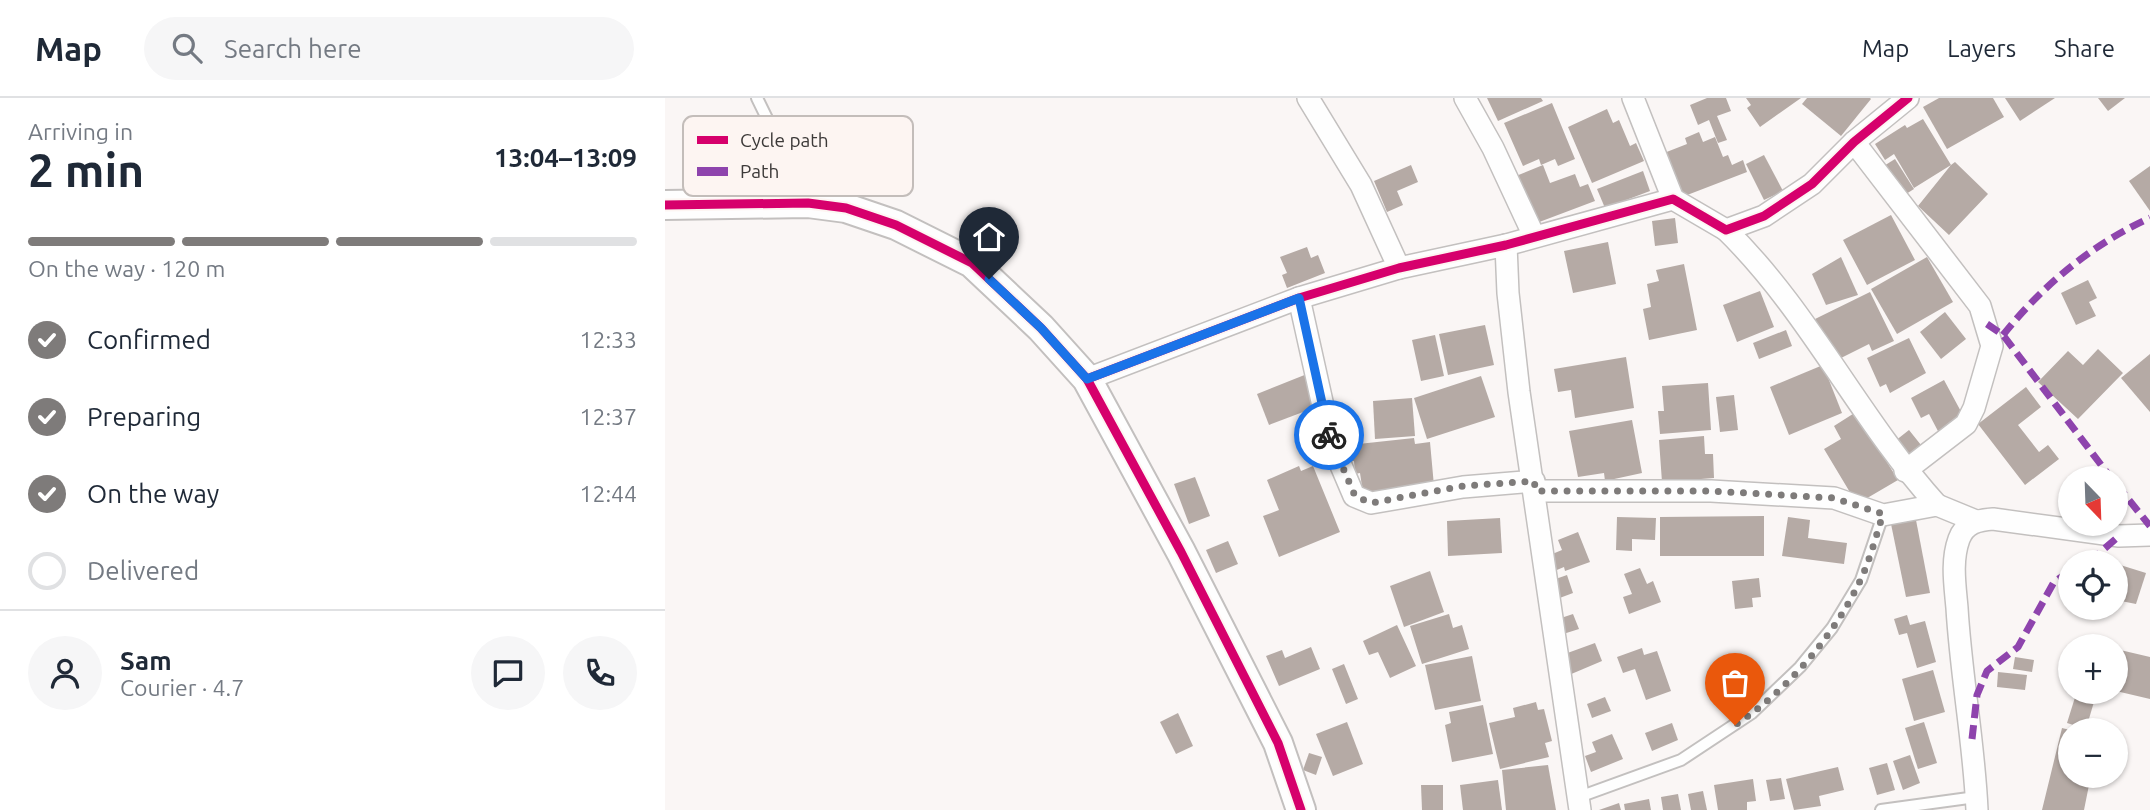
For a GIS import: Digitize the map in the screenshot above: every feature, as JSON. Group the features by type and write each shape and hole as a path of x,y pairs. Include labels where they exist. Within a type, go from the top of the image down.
{"street":[{"path":"1308,98 1361,185 1399,268"},
{"path":"1465,98 1493,148 1534,236"},
{"path":"1633,98 1673,199 1726,230 1761,263 1905,471 1937,505 1976,521 1993,519 2119,536 2150,535"},
{"path":"1726,230 1764,216 1812,184 1854,142 1907,98"},
{"path":"1854,142 1980,306 1991,346 1974,408 1966,424 1905,471"},
{"path":"1087,379 1299,298 1399,268 1506,245 1673,199"},
{"path":"665,205 808,203 846,208 896,225 972,263 1041,328 1087,379 1181,552 1278,743 1301,810"},
{"path":"1506,245 1519,392 1580,804"},
{"path":"1299,298 1331,442 1355,496 1371,503 1463,486 1535,486 1834,498 1883,514 1937,505"},
{"path":"1976,521 1959,537 1954,563 1959,638 1977,803"}],"lane":[{"path":"758,98 767,116"},
{"path":"805,196 808,203"},
{"path":"1580,804 1681,760 1752,713 1800,667 1832,628 1861,580 1883,514"},
{"path":"1881,810 1977,803"}],"building":[{"path":"1487,98 1541,98 1543,101 1498,121"},
{"path":"1707,98 1726,98 1731,111 1717,116 1727,140 1718,143 1709,120 1698,125 1690,105"},
{"path":"1746,98 1801,98 1760,127 1747,108 1751,105"},
{"path":"1807,98 1871,99 1841,136 1802,104"},
{"path":"1939,98 1993,98 2004,117 1947,149 1923,107"},
{"path":"2005,98 2055,98 2020,121"},
{"path":"2098,98 2125,98 2108,111"},
{"path":"1552,103 1575,159 1558,166 1555,159 1541,165 1539,159 1523,166 1504,123"},
{"path":"1607,109 1613,123 1619,120 1630,146 1636,143 1644,161 1592,183 1568,127"},
{"path":"1923,119 1951,165 1914,188 1894,154 1885,160 1875,144 1905,125 1907,128"},
{"path":"1699,132 1703,142 1715,137 1723,157 1728,155 1732,165 1743,160 1747,172 1682,197 1664,153 1687,144 1685,138"},
{"path":"1764,155 1783,191 1764,200 1746,164"},
{"path":"1895,159 1914,189 1898,199 1879,169"},
{"path":"1955,162 1988,194 1949,235 1918,206"},
{"path":"1411,165 1418,182 1397,191 1403,205 1387,212 1374,181"},
{"path":"1543,165 1550,183 1575,174 1580,187 1588,184 1595,201 1534,224 1516,176"},
{"path":"2150,166 2150,211 2129,181"},
{"path":"1643,171 1650,191 1605,208 1597,189"},
{"path":"1891,215 1915,260 1867,285 1843,240"},
{"path":"1675,218 1678,243 1655,246 1652,221"},
{"path":"1608,242 1616,284 1573,293 1564,251"},
{"path":"1307,247 1311,258 1318,255 1325,273 1287,288 1282,275 1287,273 1280,257"},
{"path":"1841,257 1858,295 1826,305 1812,274"},
{"path":"1927,257 1953,302 1897,334 1871,289"},
{"path":"1684,264 1697,330 1649,340 1643,309 1651,307 1647,284 1659,281 1656,270"},
{"path":"2088,280 2097,298 2089,302 2096,316 2076,325 2061,293"},
{"path":"1760,291 1774,327 1737,342 1723,305"},
{"path":"1870,292 1894,341 1872,351 1869,344 1835,361 1815,319"},
{"path":"1945,312 1966,339 1941,359 1920,332"},
{"path":"1485,325 1494,365 1448,375 1439,334"},
{"path":"1786,330 1792,346 1759,359 1753,343"},
{"path":"1435,335 1444,376 1421,381 1412,340"},
{"path":"1909,338 1926,373 1890,393 1886,384 1880,387 1867,358"},
{"path":"2098,349 2123,373 2078,419 2038,382 2068,351 2083,365"},
{"path":"2150,354 2150,412 2121,378"},
{"path":"1626,357 1634,408 1575,418 1571,390 1558,392 1554,369"},
{"path":"1823,365 1842,413 1789,435 1770,387"},
{"path":"1307,374 1319,406 1269,425 1257,394"},
{"path":"1481,376 1495,417 1427,439 1414,398"},
{"path":"1944,380 1965,419 1939,433 1929,414 1921,418 1911,398"},
{"path":"1708,383 1711,430 1660,434 1658,411 1664,411 1662,386"},
{"path":"2026,387 2041,407 2018,425 2039,452 2048,445 2059,459 2025,485 1978,424"},
{"path":"1734,395 1738,430 1720,432 1716,397"},
{"path":"1412,398 1415,436 1375,439 1373,401"},
{"path":"1856,412 1898,480 1857,504 1824,449 1841,439 1834,426"},
{"path":"1632,420 1642,473 1605,481 1604,473 1578,477 1569,431"},
{"path":"1909,430 1921,445 1912,452 1917,457 1907,465 1890,445"},
{"path":"1704,436 1705,454 1713,454 1714,478 1662,482 1659,440"},
{"path":"1414,438 1415,444 1430,442 1434,486 1363,493 1360,473 1355,474 1354,461 1341,462 1340,446"},
{"path":"1299,466 1301,471 1313,466 1340,532 1279,557 1263,516 1279,510 1267,480"},
{"path":"1195,477 1210,516 1189,524 1174,484"},
{"path":"1764,516 1764,556 1660,556 1660,517"},
{"path":"1617,517 1656,518 1655,540 1632,539 1632,551 1616,550"},
{"path":"1788,517 1810,520 1808,538 1847,543 1844,564 1782,556"},
{"path":"1500,518 1502,553 1448,556 1447,521"},
{"path":"1916,520 1930,593 1906,597 1891,524"},
{"path":"1578,532 1590,562 1565,571 1564,567 1552,572 1545,557 1562,550 1558,540"},
{"path":"1228,541 1238,564 1216,573 1206,550"},
{"path":"2128,567 2146,573 2136,604 2128,602"},
{"path":"1640,568 1647,584 1653,581 1661,602 1629,614 1623,597 1632,594 1624,574"},
{"path":"1430,571 1444,612 1404,627 1390,586"},
{"path":"1567,575 1573,593 1557,599 1550,581"},
{"path":"1759,578 1761,597 1752,598 1753,607 1735,609 1732,581"},
{"path":"1449,614 1453,628 1462,625 1469,649 1422,664 1410,626"},
{"path":"1573,614 1579,629 1560,635 1555,620"},
{"path":"1907,615 1910,625 1925,621 1936,662 1917,668 1907,633 1899,635 1894,619"},
{"path":"1397,625 1416,666 1390,678 1378,652 1369,655 1363,641"},
{"path":"1595,643 1602,661 1569,675 1562,655"},
{"path":"1311,647 1320,669 1279,686 1266,656 1282,650 1285,658"},
{"path":"1642,648 1644,655 1657,651 1671,691 1646,700 1635,669 1623,673 1617,657"},
{"path":"2128,652 2150,657 2150,699 2128,694"},
{"path":"1472,656 1481,701 1435,710 1425,665"},
{"path":"2015,657 2034,660 2032,672 2013,669"},
{"path":"1344,664 1358,699 1346,704 1332,669"},
{"path":"1933,670 1945,712 1914,721 1902,679"},
{"path":"1998,672 2027,675 2025,690 1997,687"},
{"path":"1605,697 1611,711 1592,718 1587,704"},
{"path":"1536,702 1538,710 1544,709 1552,741 1545,743 1549,757 1500,769 1489,723 1515,717 1513,708"},
{"path":"2073,704 2093,704 2089,718 2069,718"},
{"path":"1483,705 1493,754 1452,762 1445,725 1451,723 1449,712"},
{"path":"1178,713 1193,746 1176,754 1160,722"},
{"path":"1347,722 1363,764 1333,776 1316,734"},
{"path":"1924,722 1937,763 1918,769 1905,728"},
{"path":"1672,723 1678,740 1652,751 1645,733"},
{"path":"1612,734 1623,759 1591,772 1585,756 1596,752 1592,742"},
{"path":"2058,744 2058,788 2088,788 2084,810 2042,810"},
{"path":"1309,753 1322,757 1316,775 1303,770"},
{"path":"1910,755 1920,783 1903,790 1893,761"},
{"path":"1887,763 1895,790 1877,795 1869,768"},
{"path":"1548,765 1556,810 1506,810 1502,770"},
{"path":"1838,767 1844,790 1819,796 1821,806 1794,810 1786,779"},
{"path":"1781,778 1785,799 1770,801 1766,780"},
{"path":"1753,779 1756,801 1747,802 1747,810 1718,810 1714,785"},
{"path":"1498,780 1502,810 1463,810 1460,785"},
{"path":"1421,785 1443,785 1443,810 1422,810"},
{"path":"1703,791 1707,810 1691,810 1688,794"},
{"path":"1678,794 1681,810 1663,810 1661,797"},
{"path":"1649,799 1651,810 1625,810 1624,804"},
{"path":"1619,803 1621,810 1599,810"}],"marked path":[{"path":"2003,335 2034,300 2069,268 2108,240 2150,218"},
{"path":"1987,324 2003,335 2102,466"},
{"path":"2128,499 2150,526"},
{"path":"2103,550 2119,536"},
{"path":"1972,739 1977,695 1987,671 2018,647 2058,579"}],"cycle path":[{"path":"1087,379 1299,298 1399,268 1506,245 1673,199 1726,230 1764,216 1812,184 1854,142 1908,98"},
{"path":"665,205 808,203 846,208 896,225 972,263 1041,328 1087,379 1181,552 1278,743 1301,810"}],"way so far":[{"path":"1329,435 1355,496 1371,503 1463,486 1534,481 1536,491 1711,491 1834,498 1883,514 1861,580 1832,628 1800,667 1752,713 1735,725"}],"route":[{"path":"989,279 1041,328 1087,379 1299,298 1329,435"}]}
